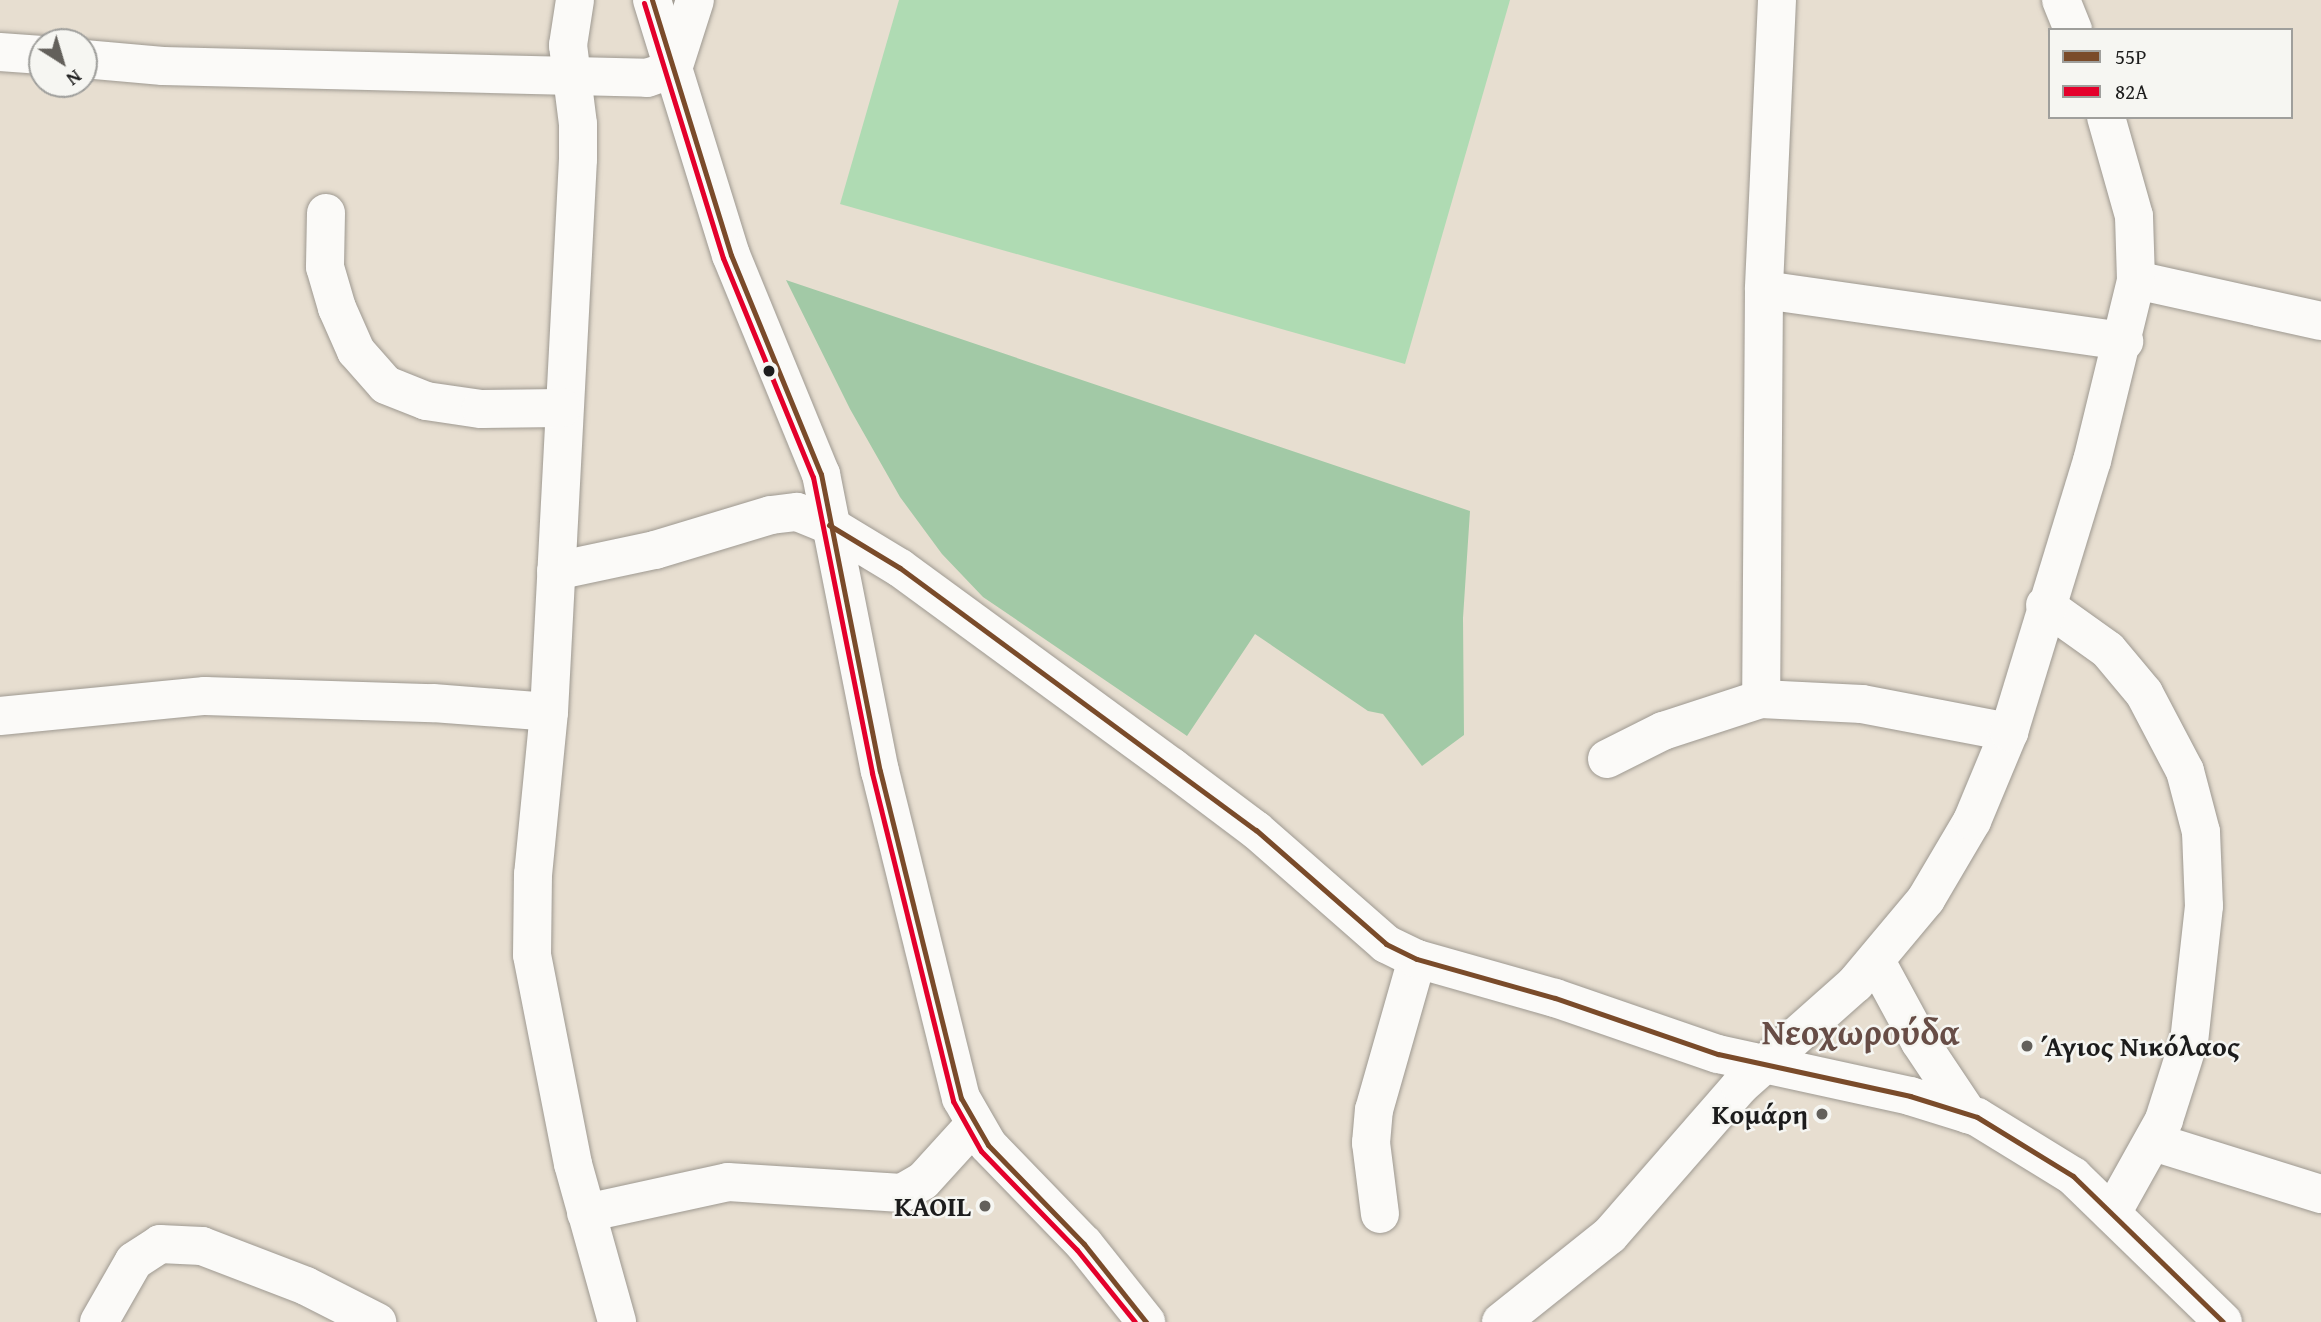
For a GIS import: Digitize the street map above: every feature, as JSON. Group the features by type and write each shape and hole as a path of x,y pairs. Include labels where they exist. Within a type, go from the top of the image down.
{"street":[{"path":"575,0 568,45 569,79 579,140 562,408 549,712 533,874 532,955 548,1055 586,1213 617,1322"},
{"path":"652,0 757,326 814,453 907,892 961,1098 974,1125 1084,1244 1146,1322"},
{"path":"673,69 695,0"},
{"path":"1761,699 1764,290 1777,0"},
{"path":"2061,0 2072,28"},
{"path":"0,52 28,54"},
{"path":"98,60 569,79 647,78 673,69"},
{"path":"1501,1322 1633,1214 1763,1065 1876,961 1947,867 1972,821 2009,732 2045,605 2092,461 2124,341 2136,280 2134,216 2107,119"},
{"path":"326,213 325,267 337,308 356,351 386,385 426,401 481,409 562,408"},
{"path":"2136,280 2321,321"},
{"path":"1764,290 2124,341"},
{"path":"556,571 654,550 779,513 808,515 900,568 1256,830 1356,922 1417,959 1763,1065 1910,1096 1968,1114 2057,1164 2112,1213 2223,1322"},
{"path":"2045,605 2108,650 2144,693 2185,771 2201,832 2204,906 2196,1006 2174,1095 2154,1142 2112,1213"},
{"path":"0,716 205,696 433,703 549,712"},
{"path":"1606,759 1663,732 1761,699 1862,704 2009,732"},
{"path":"1380,1214 1371,1143 1374,1110 1417,959"},
{"path":"1876,961 1920,1042 1968,1114"},
{"path":"586,1213 728,1182 902,1193 923,1181 974,1125"},
{"path":"2154,1142 2321,1194"},
{"path":"99,1322 134,1261 160,1244 212,1250 306,1286 377,1322"}],"green space":[{"path":"899,0 1510,0 1405,364 840,204"},
{"path":"786,280 1470,511 1463,618 1464,735 1422,766 1383,714 1368,711 1255,634 1187,736 983,597 942,554 900,497 850,409"}],"transit line":[{"name":"55Ρ","path":"652,0 731,255 821,474 880,771 961,1098 988,1145 1084,1244 1146,1322"},
{"name":"82Α","path":"644,3 723,258 813,477 872,773 953,1101 981,1151 1077,1250 1135,1322"},
{"name":"55Ρ","path":"829,525 900,568 1256,830 1386,944 1417,959 1555,998 1718,1054 1910,1096 1977,1117 2073,1176 2223,1322"}],"place":[{"name":"Άγιος Νικόλαος","path":"2027,1046"},
{"name":"Κομάρη","path":"1822,1114"},
{"name":"KAOIL","path":"985,1206"}],"district":[{"name":"Νεοχωρούδα","path":"1861,1032"}]}
